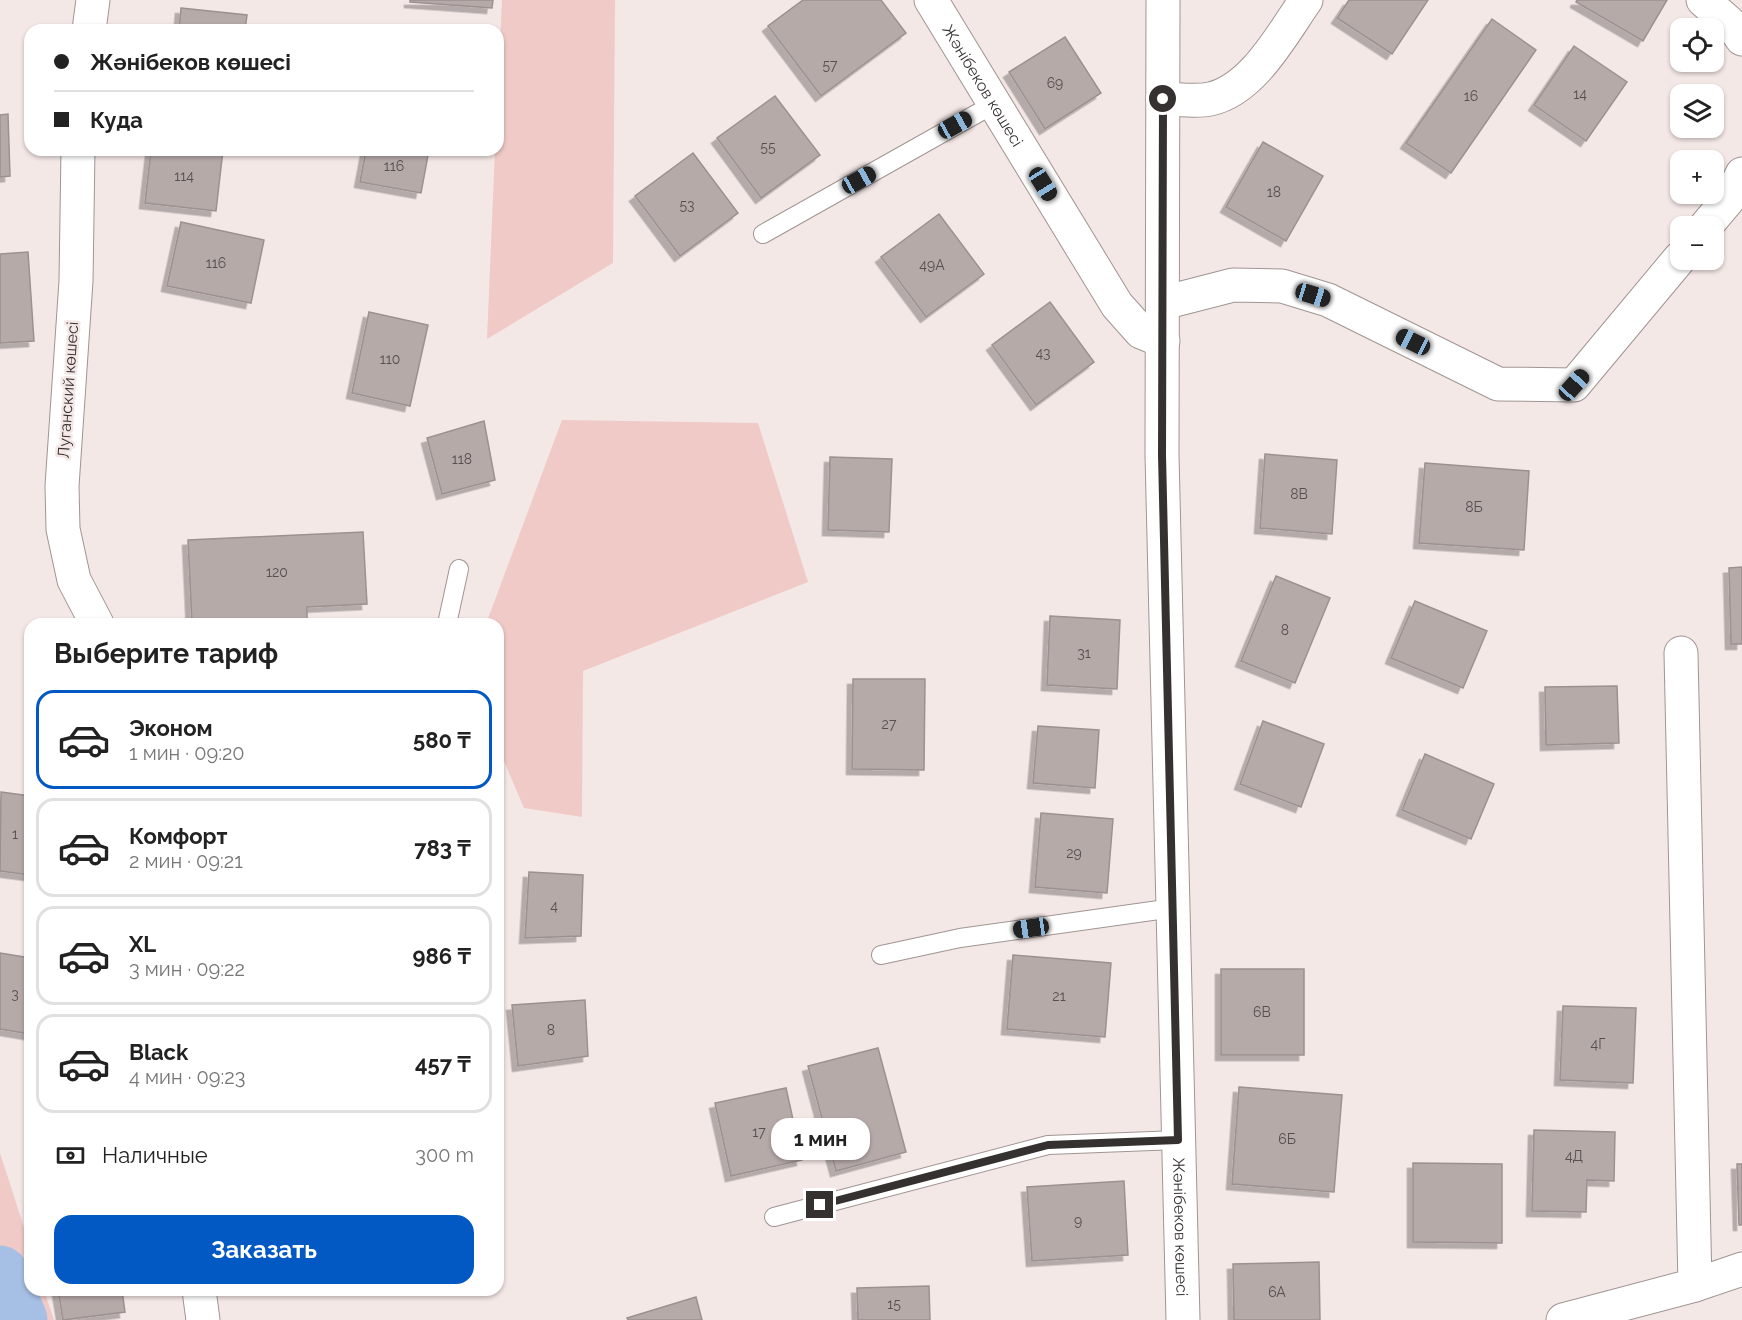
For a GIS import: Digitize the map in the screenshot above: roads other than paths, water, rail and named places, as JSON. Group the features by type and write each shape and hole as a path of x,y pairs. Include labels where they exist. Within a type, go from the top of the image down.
{"street":[{"path":"91,24 93,0"},
{"name":"Жәнібеков көшесі","path":"931,0 1117,306 1141,332 1163,341"},
{"name":"Жәнібеков көшесі","path":"1163,0 1162,455 1183,1320"},
{"path":"1163,99 1210,99 1236,88 1266,58 1306,0"},
{"path":"1703,0 1733,26 1742,39"},
{"name":"Луганский көшесі","path":"78,156 76,281 62,486 63,529 74,580 94,618"},
{"path":"1714,216 1732,195 1742,174"},
{"path":"1163,303 1233,285 1282,286 1328,300 1497,384 1574,385 1670,270"},
{"path":"1681,652 1695,1285"},
{"path":"1563,1320 1695,1285 1742,1269"},
{"path":"200,1296 203,1320"}],"lane":[{"path":"763,234 994,104"},
{"path":"448,618 459,569"},
{"path":"881,955 960,938 1173,908"},
{"path":"774,1217 1048,1145 1178,1140"}],"waterway":[{"path":"0,1274 19,1320"}]}
